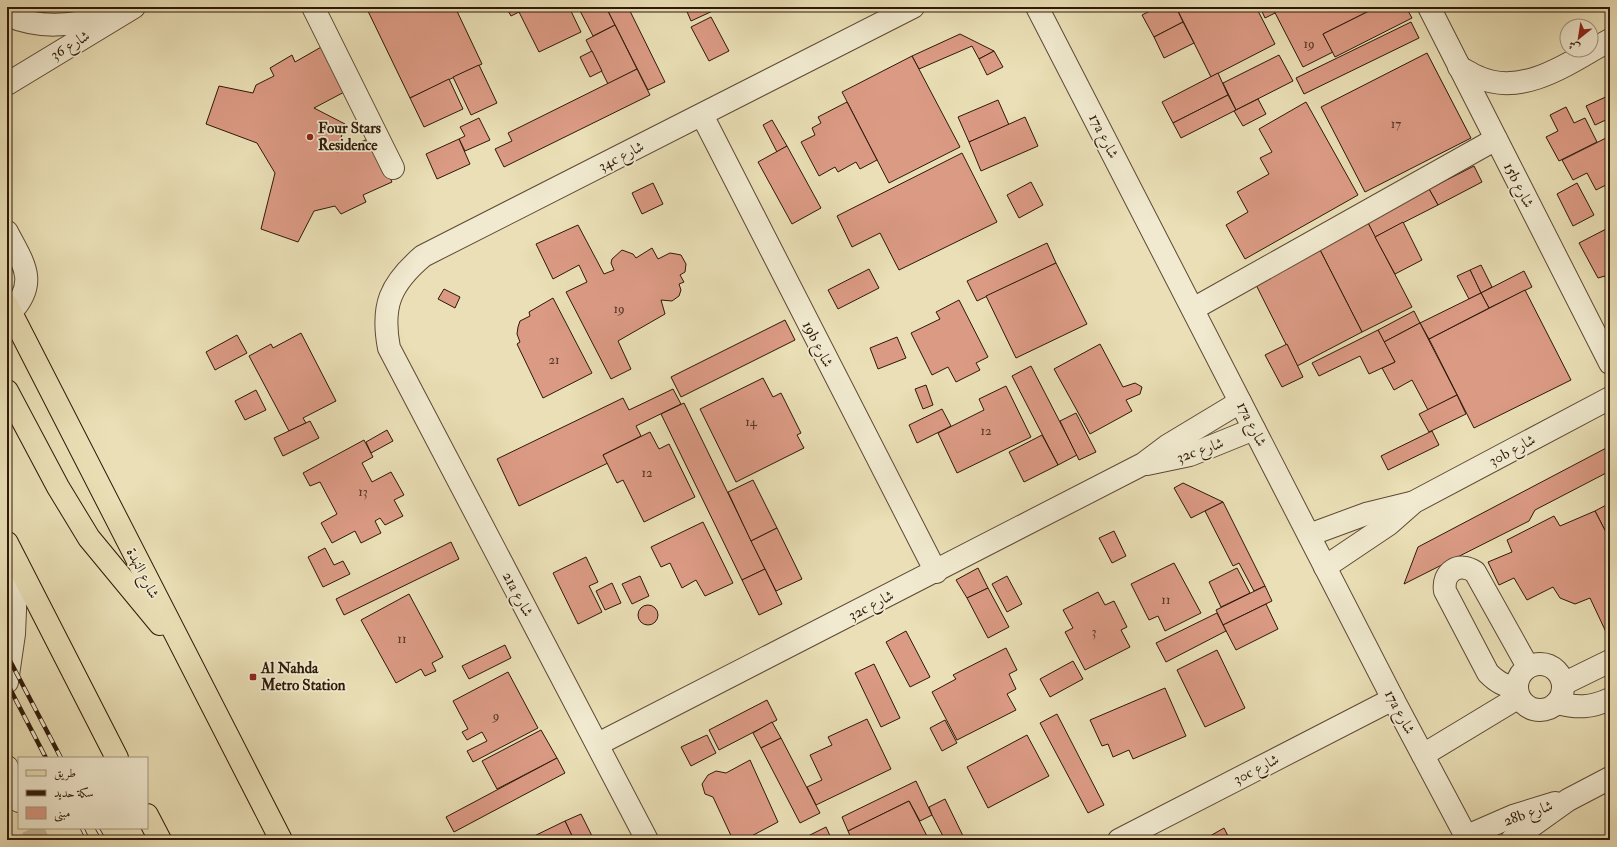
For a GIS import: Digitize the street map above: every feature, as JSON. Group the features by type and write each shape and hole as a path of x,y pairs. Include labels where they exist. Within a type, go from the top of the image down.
{"main road":[{"name":"شارع النهدة","path":"9,309 281,840"},
{"path":"7,391 58,487 89,538 182,649"},
{"path":"7,543 116,757"},
{"path":"148,817 160,840"}],"street":[{"path":"313,7 393,168"},
{"name":"34c شارع","path":"389,348 385,328 387,307 394,287 423,256 913,7"},
{"name":"17a شارع","path":"1037,7 1393,699 1468,838"},
{"name":"15b شارع","path":"1429,7 1610,363"},
{"path":"7,14 33,23 52,25 72,24 130,9"},
{"name":"شارع 36","path":"7,84 130,9"},
{"path":"1459,66 1479,78 1501,83 1524,82 1546,74 1610,40"},
{"name":"19b شارع","path":"702,115 936,572"},
{"path":"1193,309 1496,139"},
{"path":"7,232 25,271 27,286 21,302 9,309"},
{"name":"21a شارع","path":"389,348 647,840"},
{"name":"30b شارع","path":"1325,567 1389,524 1414,502 1610,398"},
{"name":"32c شارع","path":"598,744 936,572 1143,464 1172,443 1240,402"},
{"name":"32c شارع","path":"1143,464 1190,455 1254,429"},
{"name":"30b شارع","path":"1309,535 1366,514 1414,502"},
{"path":"7,682 14,634 17,564"},
{"path":"1518,693 1496,681 1488,673 1445,591 1444,584 1450,572 1456,568 1462,567 1475,572 1528,667"},
{"path":"1610,661 1560,694 1550,708 1541,711 1532,709 1524,704 1518,693 1518,680 1528,667 1537,664 1546,665 1554,669 1561,676 1560,694 1571,707 1588,707 1610,699"},
{"path":"1423,755 1518,693"},
{"name":"30c شارع","path":"1119,840 1393,699"},
{"path":"7,767 18,798"},
{"name":"28b شارع","path":"1512,840 1568,800 1610,778"},
{"name":"28b شارع","path":"1468,838 1513,816 1568,800"}],"building":[{"path":"366,7 455,7 482,64 410,98"},
{"path":"506,7 529,7 511,16"},
{"path":"529,7 569,7 581,32 539,52 519,12"},
{"path":"578,7 606,7 615,25 593,36"},
{"path":"606,7 628,7 665,82 648,90"},
{"path":"685,7 715,7 717,9 691,21"},
{"path":"1158,7 1176,7 1183,22 1154,37 1142,15"},
{"path":"1176,7 1256,7 1275,44 1211,77"},
{"path":"1260,7 1272,7 1275,13 1265,18"},
{"path":"1272,7 1372,7 1373,9 1323,34 1333,52 1303,67"},
{"path":"1372,7 1406,7 1412,18 1335,57 1323,34 1373,9"},
{"path":"711,17 729,51 709,61 691,27"},
{"path":"1183,22 1194,43 1164,58 1154,37"},
{"path":"1411,22 1419,38 1304,94 1296,78"},
{"path":"615,25 637,69 608,84 586,40"},
{"path":"960,34 994,51 979,59 972,46 919,69 912,56"},
{"path":"323,46 350,89 314,108 345,124 337,152 375,136 383,162 392,182 363,195 366,202 341,214 335,206 314,211 298,242 261,229 275,173 257,143 206,124 219,86 253,93 256,85 274,76 270,68 292,55 295,62"},
{"path":"592,51 602,71 590,77 580,57"},
{"path":"994,51 1003,67 987,75 979,59"},
{"path":"1427,53 1471,138 1365,192 1321,107"},
{"path":"1279,55 1293,81 1236,110 1223,83"},
{"path":"912,56 960,147 889,183 842,92"},
{"path":"479,65 497,103 471,115 453,77"},
{"path":"637,69 650,95 504,167 495,149 512,141 508,133"},
{"path":"1218,73 1228,95 1173,123 1162,102"},
{"path":"449,79 463,109 424,127 410,98"},
{"path":"1228,95 1236,110 1181,138 1173,123"},
{"path":"1610,95 1610,118 1595,125 1586,106"},
{"path":"1258,99 1266,114 1243,126 1234,111"},
{"path":"998,100 1009,125 969,142 958,117"},
{"path":"847,102 877,160 860,169 856,162 838,172 835,167 819,176 801,142 815,135 812,128 821,123 818,117"},
{"path":"1306,102 1358,195 1245,259 1226,225 1248,212 1237,192 1269,174 1260,158 1272,152 1259,129"},
{"path":"1566,107 1574,123 1585,118 1597,142 1559,161 1546,137 1558,131 1550,115"},
{"path":"1025,117 1038,146 981,171 969,142"},
{"path":"479,118 490,140 465,151 459,139 465,136 460,127"},
{"path":"772,120 787,146 777,152 763,125"},
{"path":"1610,136 1610,183 1596,190 1587,173 1573,180 1562,160"},
{"path":"459,139 470,164 437,179 426,154"},
{"path":"787,146 821,208 792,224 758,162"},
{"path":"962,153 997,222 899,270 880,233 852,247 837,216"},
{"path":"1474,166 1482,182 1438,205 1429,189"},
{"path":"1031,182 1043,205 1019,218 1007,195"},
{"path":"653,183 663,204 642,214 632,193"},
{"path":"1577,183 1594,215 1573,226 1557,194"},
{"path":"1429,189 1438,205 1375,237 1367,221"},
{"path":"1367,221 1412,307 1362,332 1318,246"},
{"path":"1403,222 1422,260 1395,274 1375,237"},
{"path":"578,225 604,274 614,270 611,263 612,259 622,250 633,254 636,258 652,248 658,259 670,253 676,254 681,255 686,264 685,272 680,275 684,282 679,284 681,290 679,296 672,301 661,300 665,314 618,341 631,369 611,379 566,292 587,282 579,265 553,279 536,244"},
{"path":"1610,227 1610,287 1605,276 1598,278 1579,243"},
{"path":"1047,243 1056,263 977,301 967,281"},
{"path":"1318,246 1362,332 1297,366 1253,279"},
{"path":"1056,263 1087,324 1016,358 986,296"},
{"path":"1481,265 1492,287 1481,293 1470,270"},
{"path":"869,269 879,288 838,309 828,290"},
{"path":"1470,270 1481,293 1469,299 1457,276"},
{"path":"1524,271 1532,287 1489,308 1481,293"},
{"path":"444,289 460,297 455,308 438,299"},
{"path":"1525,290 1571,380 1474,428 1429,339"},
{"path":"1481,293 1489,308 1429,339 1420,323"},
{"path":"553,298 592,373 543,398 517,344 520,342 517,334 520,321 530,316 529,312"},
{"path":"959,300 988,357 976,363 980,370 956,382 948,367 932,375 911,333 940,319 936,312"},
{"path":"1414,311 1420,323 1384,342 1378,330"},
{"path":"785,320 795,340 681,397 671,377"},
{"path":"1420,323 1457,395 1428,410 1412,380 1394,390 1382,368 1395,362 1384,342"},
{"path":"1378,330 1395,362 1369,374 1360,356 1319,376 1312,363"},
{"path":"301,333 336,401 303,418 306,423 289,431 249,356 271,344 273,348"},
{"path":"237,335 247,353 215,370 206,352"},
{"path":"897,337 906,358 878,369 870,348"},
{"path":"1100,344 1123,387 1135,383 1142,387 1140,394 1126,400 1132,411 1090,434 1054,369"},
{"path":"1287,344 1303,377 1282,387 1265,355"},
{"path":"1031,366 1077,455 1058,465 1012,376"},
{"path":"763,378 773,397 781,393 801,433 797,435 804,448 736,482 700,409"},
{"path":"926,385 933,405 923,409 915,389"},
{"path":"1006,386 1031,437 957,473 938,433 984,410 979,399"},
{"path":"673,389 681,404 636,426 641,436 603,455 608,463 519,506 497,459 623,398 629,410"},
{"path":"256,390 266,410 245,420 235,401"},
{"path":"1457,395 1466,414 1429,432 1419,414"},
{"path":"684,403 765,569 742,580 661,414"},
{"path":"942,409 951,426 917,443 909,425"},
{"path":"1076,413 1096,452 1079,460 1060,421"},
{"path":"310,421 319,438 283,456 274,438"},
{"path":"387,430 393,441 371,453 366,442"},
{"path":"1432,431 1439,445 1388,470 1381,456"},
{"path":"650,432 659,449 669,444 695,497 644,522 623,480 617,483 603,455"},
{"path":"1042,435 1058,465 1024,482 1009,452"},
{"path":"364,440 373,457 362,463 372,482 391,472 404,495 394,500 403,516 385,525 380,518 375,521 381,533 361,543 355,531 332,543 321,523 337,514 320,482 310,486 303,473"},
{"path":"1610,446 1610,471 1535,510 1529,521 1404,584 1418,547"},
{"path":"753,480 777,528 751,541 728,492"},
{"path":"1183,483 1223,502 1191,518 1174,488"},
{"path":"1223,502 1265,586 1254,591 1239,563 1233,566 1205,511"},
{"path":"1610,503 1610,540 1595,511"},
{"path":"1595,511 1610,540 1610,631 1606,632 1590,598 1575,604 1560,598 1553,587 1527,600 1514,578 1499,585 1488,562 1512,552 1507,540 1554,516 1560,526"},
{"path":"703,522 733,583 705,596 696,580 682,588 670,563 661,567 651,547"},
{"path":"777,528 802,579 776,591 751,541"},
{"path":"1114,531 1126,556 1112,563 1099,538"},
{"path":"451,542 459,559 344,615 336,599"},
{"path":"325,548 334,565 343,561 350,574 323,587 308,557"},
{"path":"586,557 598,582 589,586 602,612 578,624 553,573"},
{"path":"1174,563 1201,613 1165,631 1158,616 1149,620 1131,584"},
{"path":"978,568 988,588 967,598 956,580"},
{"path":"1237,568 1250,593 1221,607 1209,582"},
{"path":"765,569 782,604 759,615 742,580"},
{"path":"640,576 649,596 632,604 622,584"},
{"path":"1007,576 1022,604 1007,612 992,584"},
{"path":"612,583 621,603 605,610 596,591"},
{"path":"1265,586 1272,601 1223,625 1216,610"},
{"path":"988,588 1009,627 988,638 967,598"},
{"path":"1098,592 1105,605 1114,601 1127,627 1121,630 1130,647 1085,670 1065,632 1073,628 1063,610"},
{"path":"409,594 443,657 432,663 436,671 425,676 421,669 396,683 361,620"},
{"path":"1266,604 1278,629 1236,650 1223,625"},
{"path":"648,605 655,608 658,615 655,622 648,625 641,622 638,615 641,608"},
{"path":"1217,613 1226,631 1166,662 1156,643"},
{"path":"906,631 930,677 910,687 886,642"},
{"path":"505,645 511,658 469,679 462,666"},
{"path":"1006,648 1017,670 1009,674 1016,689 1007,694 1016,710 957,740 932,692 956,679 953,675"},
{"path":"1217,650 1245,708 1205,727 1177,670"},
{"path":"1073,661 1083,679 1050,697 1040,679"},
{"path":"874,664 900,718 881,727 855,673"},
{"path":"508,672 538,728 473,762 467,751 487,741 482,732 467,740 462,732 468,729 453,701"},
{"path":"1165,688 1186,736 1133,759 1129,750 1113,757 1108,744 1102,746 1090,720"},
{"path":"767,700 777,720 719,750 709,730"},
{"path":"1057,714 1104,805 1088,813 1040,723"},
{"path":"867,719 891,769 816,805 807,787 822,780 810,755 832,745 828,737"},
{"path":"945,720 957,743 942,751 930,728"},
{"path":"772,722 781,738 761,748 753,733"},
{"path":"541,730 557,758 497,789 482,761"},
{"path":"707,735 716,753 691,766 681,747"},
{"path":"1027,735 1049,776 988,808 967,767"},
{"path":"781,738 820,813 800,823 761,748"},
{"path":"557,758 565,773 454,832 446,817"},
{"path":"750,760 778,822 744,840 733,840 713,797 705,794 702,784 708,775 716,771 726,773"},
{"path":"916,781 932,815 920,821 909,801 848,831 842,817"},
{"path":"945,799 965,840 945,840 932,815 929,807"},
{"path":"909,801 929,840 852,840 848,831"},
{"path":"581,814 594,840 574,840 565,821"},
{"path":"565,821 574,840 526,840"},
{"path":"826,827 832,840 800,840"},
{"path":"1224,828 1230,840 1203,840"}],"tunnel":[{"path":"32,829 38,840"}],"railway":[{"path":"7,655 60,757"},
{"path":"7,683 45,757"},
{"path":"82,829 88,840"},
{"path":"98,829 104,840"}],"place":[{"name":"Four Stars Residence","path":"310,137"},
{"name":"Al Nahda Metro Station","path":"253,677"}]}
